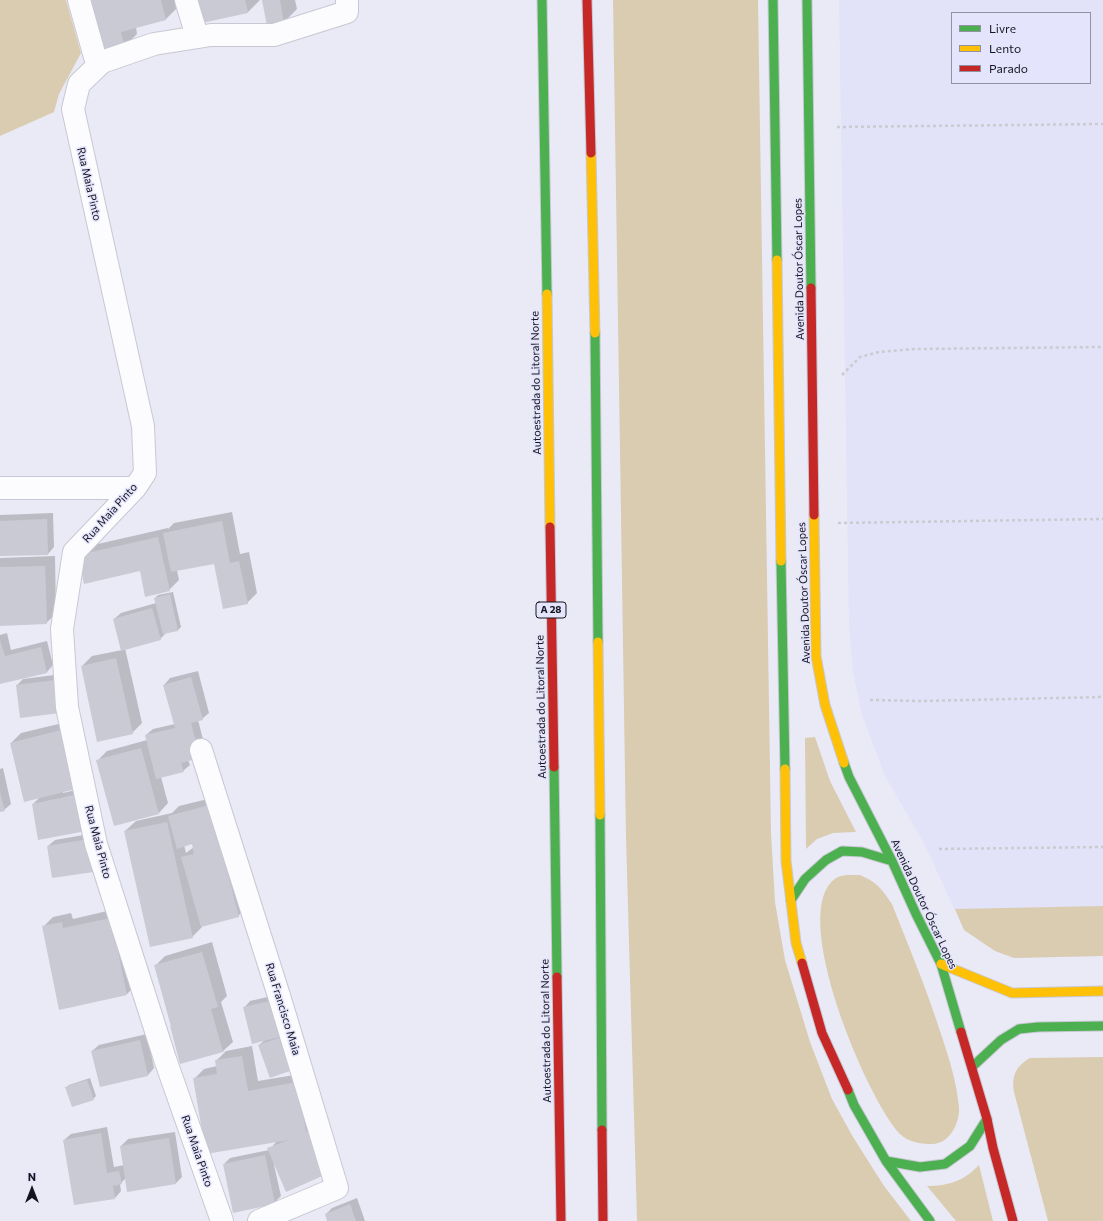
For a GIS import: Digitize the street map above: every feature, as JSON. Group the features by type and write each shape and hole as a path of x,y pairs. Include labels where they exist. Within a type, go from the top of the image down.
{"main road":[{"name":"Autoestrada do Litoral Norte","path":"542,0 561,1221"},
{"path":"588,0 596,354 604,1221"},
{"name":"Avenida Doutor Óscar Lopes","path":"773,0 786,861 796,943 822,1033 854,1105 886,1160 930,1221"},
{"name":"Avenida Doutor Óscar Lopes","path":"807,0 816,656 825,706 848,778 892,861 941,964 987,1118 993,1148 1013,1221"},
{"path":"791,900 805,879 826,860 842,851 862,852 892,861"},
{"path":"941,964 1012,993 1103,991"},
{"path":"972,1067 1001,1040 1019,1029 1038,1027 1103,1026"},
{"path":"886,1160 920,1167 945,1164 970,1146 987,1118"}],"street":[{"path":"79,0 95,58 102,62"},
{"path":"186,0 197,36"},
{"name":"Rua Maia Pinto","path":"222,1221 165,1059 96,844 67,707 62,629 74,552 135,488 145,473 143,426 73,109 79,84 102,62 154,44 197,36 274,35 347,12 347,0"},
{"path":"0,488 135,488"},
{"name":"Rua Francisco Maia","path":"201,750 338,1188 283,1217 259,1221"}],"path":[{"path":"837,127 1103,124"},
{"path":"842,375 860,357 879,352 924,349 1103,347"},
{"path":"837,523 1103,520"},
{"path":"870,700 1103,697"},
{"path":"939,849 1103,847"}],"shaded area":[{"path":"0,0 66,0 81,53 59,94 54,112 0,136"},
{"path":"613,0 758,0 771,833 775,902 785,960 810,1042 832,1099 853,1137 884,1186 911,1221 637,1221 626,838"},
{"path":"839,0 1103,0 1103,956 1014,958 995,951 964,930 924,843 885,776 862,715 853,672 849,626"},
{"path":"815,737 830,781 856,832 833,833 817,839 806,849 805,738"},
{"path":"844,875 860,875 879,886 892,904 930,1001 950,1061 955,1080 959,1114 958,1120 952,1132 943,1141 937,1143 923,1144 903,1137 886,1115 869,1085 837,1006 826,965 820,927 823,897 836,878"},
{"path":"1103,906 1103,956 1014,958 995,951 964,930 955,909"},
{"path":"1103,1057 1103,1221 1048,1221 1014,1092 1014,1076 1021,1064 1030,1058"},
{"path":"979,1165 993,1221 956,1221 927,1186 955,1182 968,1175"}],"building":[{"path":"87,0 161,0 166,20 121,32 125,48 101,55"},
{"path":"197,0 245,0 248,13 202,23"},
{"path":"262,0 280,0 284,23 267,26"},
{"path":"47,519 48,555 0,556 0,521"},
{"path":"222,521 230,563 239,561 248,604 223,609 214,564 171,572 163,533"},
{"path":"158,537 170,591 145,597 140,571 84,584 78,555"},
{"path":"45,566 47,624 0,626 0,567"},
{"path":"170,594 178,631 163,634 154,598"},
{"path":"152,608 161,640 121,651 113,619"},
{"path":"0,640 5,656 41,647 47,673 0,684"},
{"path":"116,658 133,734 97,742 81,666"},
{"path":"191,677 203,720 191,723 200,758 181,763 184,772 156,779 145,735 175,728 163,685"},
{"path":"56,680 60,713 20,718 16,685"},
{"path":"65,729 80,788 24,802 10,743"},
{"path":"141,748 159,814 114,826 96,760"},
{"path":"0,792 5,811 0,812"},
{"path":"74,795 81,832 38,840 32,804"},
{"path":"210,805 239,917 201,927 181,857 194,854 192,844 177,849 168,816"},
{"path":"167,822 193,938 150,947 124,831"},
{"path":"89,839 94,872 52,878 47,846"},
{"path":"111,918 127,995 59,1010 42,926 62,922 63,928"},
{"path":"202,952 218,1007 211,1009 223,1052 180,1064 154,965"},
{"path":"270,1001 279,1037 252,1044 243,1007"},
{"path":"279,1038 290,1071 270,1078 258,1045"},
{"path":"140,1040 148,1076 100,1087 91,1051"},
{"path":"242,1056 248,1091 297,1082 306,1132 309,1131 327,1174 286,1192 267,1148 289,1140 206,1154 193,1078 217,1074 215,1060"},
{"path":"87,1080 94,1100 72,1107 65,1087"},
{"path":"101,1133 107,1173 119,1171 122,1184 113,1186 115,1199 74,1205 63,1140"},
{"path":"169,1138 176,1184 127,1192 120,1146"},
{"path":"265,1155 275,1204 233,1213 223,1164"},
{"path":"350,1204 356,1221 327,1221 325,1214"}],"traffic: fast":[{"path":"542,0 547,294"},
{"path":"773,0 777,260"},
{"path":"807,0 811,288"},
{"path":"595,333 598,642"},
{"path":"781,561 785,769"},
{"path":"844,763 849,777 892,861 941,964 961,1032"},
{"path":"554,767 557,977"},
{"path":"600,815 602,1130"},
{"path":"791,900 805,879 826,860 842,851 862,852 892,861"},
{"path":"972,1067 1001,1040 1019,1029 1038,1027 1103,1026"},
{"path":"848,1090 854,1105 886,1161 930,1221"},
{"path":"886,1161 920,1167 945,1164 970,1146 987,1119"}],"traffic: slow":[{"path":"591,153 595,333"},
{"path":"777,260 781,561"},
{"path":"547,294 550,527"},
{"path":"814,515 816,656 825,705 844,763"},
{"path":"598,642 600,815"},
{"path":"785,769 786,861 796,943 802,963"},
{"path":"941,964 1012,993 1103,991"}],"traffic: jam":[{"path":"587,0 591,153"},
{"path":"811,288 814,515"},
{"path":"550,527 554,767"},
{"path":"802,963 822,1033 848,1090"},
{"path":"557,977 561,1221"},
{"path":"961,1032 987,1119 993,1148 1013,1221"},
{"path":"602,1130 603,1221"}]}
